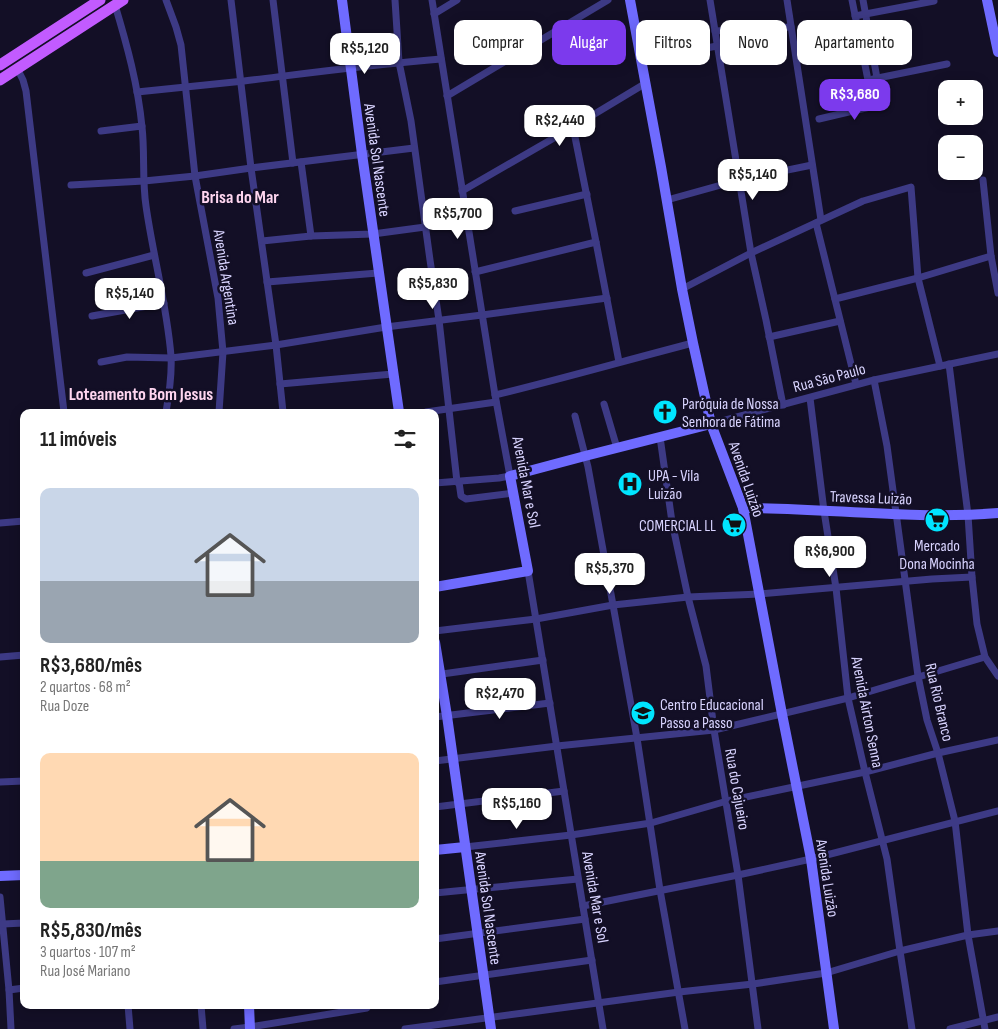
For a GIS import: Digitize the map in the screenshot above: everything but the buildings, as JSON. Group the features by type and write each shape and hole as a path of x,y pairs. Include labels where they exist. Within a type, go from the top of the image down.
{"main road":[{"path":"0,65 100,0"},
{"path":"0,80 119,2"}],"street":[{"name":"Avenida Argentina","path":"166,0 181,46 195,176 218,298 223,352 219,409"},
{"path":"231,0 283,409"},
{"path":"273,0 283,76 311,236"},
{"name":"Avenida Sol Nascente","path":"342,0 378,273 399,409"},
{"path":"395,0 399,62 409,111 439,320 461,496 466,499 514,493"},
{"name":"Avenida Mar e Sol","path":"432,0 495,398 528,572 603,1029"},
{"path":"434,14 457,0"},
{"path":"447,96 608,0"},
{"name":"Avenida Luizão","path":"630,0 636,30"},
{"path":"710,0 751,253 783,405"},
{"path":"786,0 819,222 840,321 856,384"},
{"path":"852,0 856,20 865,14 934,1"},
{"path":"862,0 877,78 876,104"},
{"path":"987,0 998,48"},
{"path":"119,2 142,126 145,203 164,303 171,358 166,409"},
{"path":"715,31 791,27"},
{"path":"710,47 717,46"},
{"path":"137,92 351,67 441,59"},
{"path":"868,80 947,64"},
{"name":"Avenida Luizão","path":"643,65 682,289 711,424 744,508 811,859 834,1029"},
{"path":"865,65 876,104"},
{"path":"17,68 26,91 64,409"},
{"path":"462,190 646,83"},
{"path":"819,118 876,104"},
{"path":"101,131 142,126"},
{"path":"573,127 619,362"},
{"path":"71,186 195,176 414,148"},
{"path":"667,200 739,180 812,165"},
{"path":"983,180 998,293"},
{"path":"682,289 751,253 863,201 911,187 918,278 940,366"},
{"path":"515,211 587,194"},
{"path":"262,241 311,236 373,234 425,227"},
{"path":"475,272 596,242"},
{"path":"86,273 154,255"},
{"path":"835,299 918,278 992,256"},
{"path":"267,282 378,273"},
{"path":"101,362 127,357 171,358 223,352 386,327 607,298"},
{"path":"92,316 164,303"},
{"path":"769,337 840,321"},
{"path":"439,411 450,410 495,398 693,343"},
{"name":"Rua São Paulo","path":"439,483 510,476 810,398 856,384 998,354"},
{"path":"949,364 968,515 972,577 978,624 985,657 998,676"},
{"path":"280,384 393,374"},
{"name":"Rua Rio Branco","path":"874,380 887,446 918,676 927,720 938,753 955,821 968,935 985,1029"},
{"name":"Avenida Airton Senna","path":"810,398 836,588 848,698 887,859 912,1029"},
{"path":"604,404 617,448"},
{"path":"574,416 586,456 637,738 660,890 685,1029"},
{"name":"Rua do Cajueiro","path":"660,437 672,522 688,597 706,666 714,730 738,875 758,1029"},
{"name":"Travessa Luizão","path":"744,508 896,514 968,515 998,512"},
{"path":"0,523 20,521"},
{"path":"439,586 528,572"},
{"path":"439,631 688,597 760,594 972,577"},
{"path":"0,657 20,656"},
{"path":"439,761 557,746 714,730 848,698 985,657"},
{"path":"439,675 543,660"},
{"name":"Avenida Sol Nascente","path":"439,680 447,716 491,1029"},
{"path":"439,717 550,703"},
{"path":"439,850 571,835 651,823 727,801 865,772 998,740"},
{"path":"0,782 20,781"},
{"path":"439,806 564,791"},
{"path":"583,906 811,859 998,811"},
{"path":"0,876 20,875"},
{"path":"439,893 578,879"},
{"path":"0,897 11,1029"},
{"path":"439,939 585,919"},
{"path":"2,924 20,923"},
{"path":"405,1029 826,973 900,951 968,935 998,931"},
{"path":"439,982 592,960"},
{"path":"9,990 20,989"},
{"path":"128,1009 130,1029"},
{"path":"201,1009 203,1029"},
{"path":"249,1009 250,1028"},
{"path":"234,1029 250,1028 352,1009"},
{"path":"950,1029 998,1017"}],"place":[{"name":"Paróquia de Nossa Senhora de Fátima","path":"665,412"},
{"name":"UPA - Vila Luizão","path":"630,484"},
{"name":"Mercado Dona Mocinha","path":"937,520"},
{"name":"COMERCIAL LL","path":"734,525"},
{"name":"Centro Educacional Passo a Passo","path":"643,713"}],"district":[{"name":"Brisa do Mar","path":"240,197"},
{"name":"Loteamento Bom Jesus","path":"141,394"}]}
